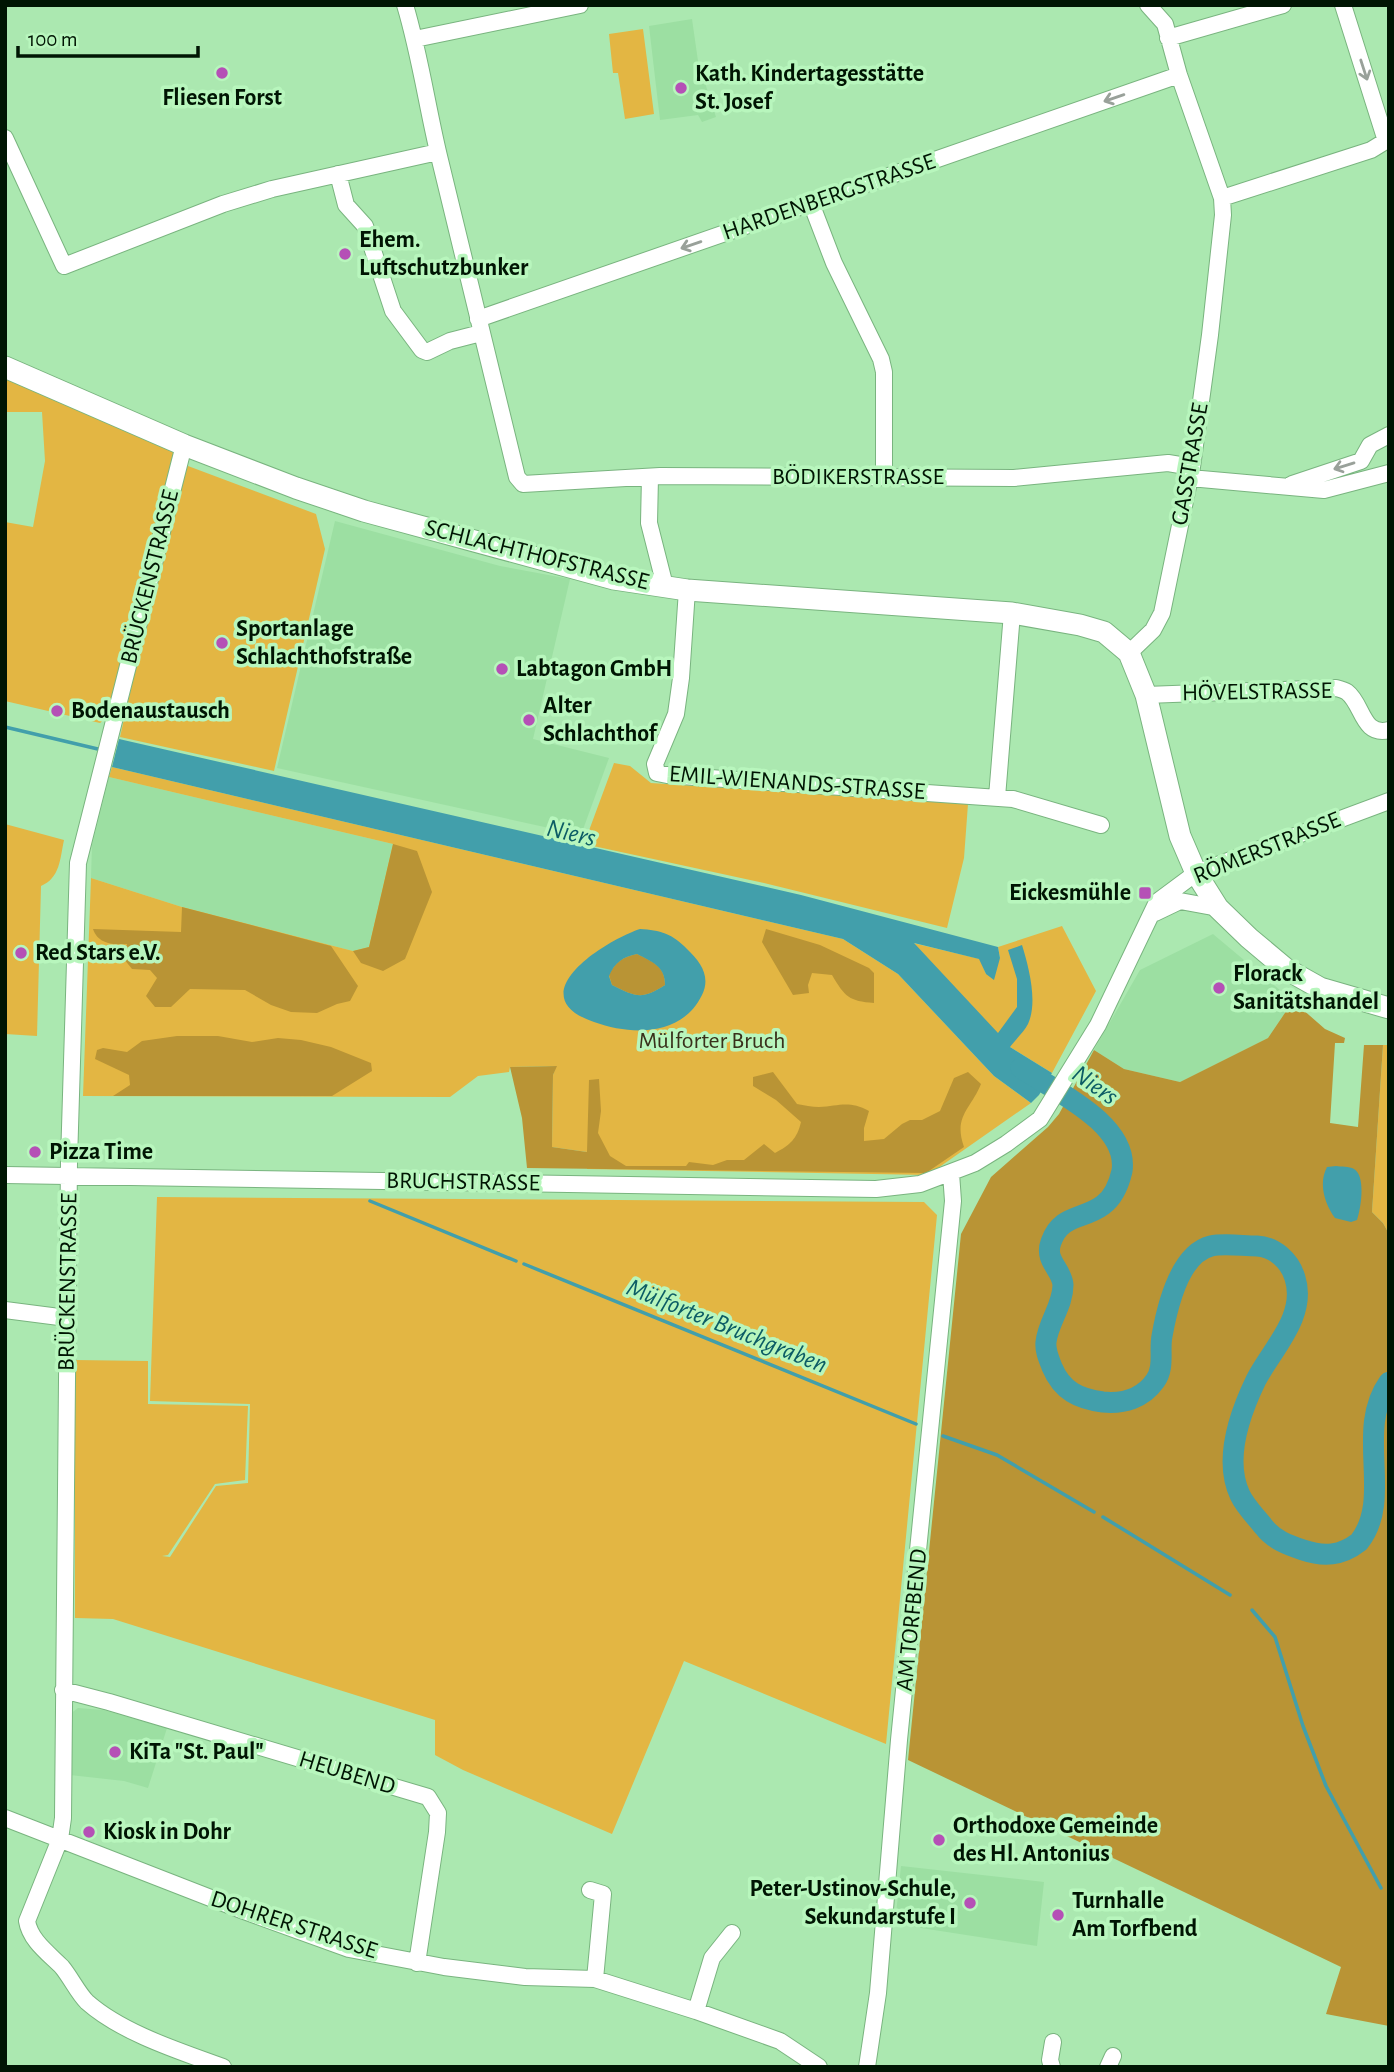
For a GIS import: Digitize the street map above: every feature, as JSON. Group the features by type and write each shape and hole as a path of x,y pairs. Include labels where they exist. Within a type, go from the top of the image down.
{"main road":[{"name":"SCHLACHTHOFSTRASSE","path":"5,367 184,444 364,511 614,579 687,590 1012,613 1104,632 1129,653"},
{"path":"1129,653 1146,695 1180,836 1196,873 1219,908 1248,938 1286,969 1320,988 1389,1008"}],"street":[{"path":"405,5 480,326"},
{"path":"415,39 580,5"},
{"name":"GASSTRASSE","path":"1129,653 1153,630 1162,614 1191,472 1223,215 1222,198 1164,24 1148,5"},
{"path":"1168,38 1283,5"},
{"path":"1222,198 1371,149 1388,140 1343,5"},
{"name":"HARDENBERGSTRASSE","path":"338,174 346,205 365,226 393,311 422,350 428,352 480,326 811,203 1179,75"},
{"path":"5,138 64,266 223,204 272,189 439,152"},
{"path":"811,203 834,263 881,359 884,372 884,477"},
{"name":"BÖDIKERSTRASSE","path":"480,326 517,477 523,484 650,477 1014,478 1168,463 1191,472 1324,489 1389,473"},
{"path":"1290,486 1296,481 1361,461 1370,445 1389,435"},
{"name":"BRÜCKENSTRASSE","path":"184,444 78,863 69,1176 62,1818 60,1839 27,1921 29,1933 72,1979 85,2000 110,2019 169,2047 223,2067"},
{"path":"650,477 649,523 666,586"},
{"name":"EMIL-WIENANDS-STRASSE","path":"687,590 676,714 655,764 657,772 694,777 997,797 1013,799 1101,825"},
{"path":"997,797 1012,613"},
{"name":"HÖVELSTRASSE","path":"1146,695 1336,688 1349,693 1372,730 1380,733 1389,730"},
{"name":"RÖMERSTRASSE","path":"920,1184 975,1163 1040,1119 1098,1025 1157,902 1196,873 1389,801"},
{"path":"1150,916 1180,901 1219,908"},
{"name":"AM TORFBEND","path":"867,2067 884,1932 899,1740 953,1201 951,1173"},
{"name":"BRUCHSTRASSE","path":"5,1175 876,1189 920,1184"},
{"path":"5,1310 67,1318"},
{"name":"HEUBEND","path":"63,1690 428,1797 438,1813 437,1832 417,1963"},
{"name":"DOHRER STRASSE","path":"5,1818 244,1911 349,1948 417,1963 525,1977 595,1979 780,2040 819,2067"},
{"path":"590,1890 604,1894 595,1979"},
{"path":"696,2011 712,1958 732,1933"},
{"path":"1052,2067 1050,2060 1053,2042"}],"shaded area":[{"name":"Kath. Kindertagesstätte St. Josef","path":"692,19 698,61 716,117 702,122 698,115 660,120 649,26"},
{"path":"335,521 500,566 570,579 533,739 609,758 581,835 277,768"},
{"path":"109,777 393,844 369,947 353,951 182,907 91,878 92,845"},
{"path":"393,844 417,851 432,892 405,959 383,971 361,963 353,951 369,947"},
{"path":"182,907 331,946 358,986 350,1001 317,1013 291,1012 271,1005 245,990 190,989 171,1007 155,1007 146,996 157,978 150,970 132,969 124,959 127,944 102,941 93,929 181,932"},
{"path":"766,929 820,945 869,968 874,973 874,1003 848,996 832,975 812,973 808,985 809,993 793,995 762,942"},
{"path":"1213,934 1293,1001 1268,1038 1180,1082 1124,1069 1094,1050 1140,970"},
{"path":"637,954 660,969 665,985 639,995 612,985 609,975 617,963"},
{"path":"1293,1001 1325,1029 1345,1038 1344,1043 1335,1043 1330,1123 1358,1127 1364,1045 1383,1045 1372,1212 1389,1234 1389,2026 1326,2014 1341,1967 908,1760 961,1234 991,1177 1059,1114 1094,1050 1124,1069 1180,1082 1268,1038"},
{"path":"177,1036 218,1036 252,1042 278,1038 301,1040 331,1047 371,1063 372,1071 332,1096 113,1096 130,1085 129,1075 95,1059 97,1050 103,1048 127,1052 142,1041"},
{"path":"557,1066 553,1075 552,1147 587,1152 589,1080 599,1079 601,1111 598,1133 610,1156 626,1166 686,1166 689,1162 713,1165 727,1160 744,1160 764,1144 775,1153 785,1147 795,1137 801,1122 776,1100 753,1086 753,1077 773,1072 797,1104 819,1107 850,1105 869,1111 864,1128 864,1141 884,1139 910,1120 922,1120 940,1111 954,1078 968,1072 981,1084 962,1120 961,1136 964,1147 926,1173 527,1168 522,1118 510,1067"},
{"name":"KiTa \"St. Paul\"","path":"78,1708 103,1710 167,1728 148,1788 124,1781 70,1775 70,1714"},
{"name":"Peter-Ustinov-Schule, Sekundarstufe I","path":"901,1866 1044,1882 1037,1946 895,1924"}],"green space":[{"path":"643,29 654,114 625,119 618,73 613,73 609,34"},
{"path":"5,376 179,443 106,718 100,723 5,701 5,522 33,527 45,461 42,412 5,412"},
{"name":"Sportanlage Schlachthofstraße","path":"188,466 316,514 325,549 274,771 120,737 181,469"},
{"path":"614,763 630,766 651,783 968,804 964,858 947,928 764,883 584,844"},
{"name":"Mülforter Bruch","path":"112,767 843,939 898,974 994,1076 1031,1103 928,1175 587,1169 587,1152 552,1147 553,1075 556,1066 510,1067 509,1072 478,1076 450,1097 83,1096 91,878 182,907 353,951 369,947 393,844 109,777"},
{"path":"5,824 64,840 56,873 41,886 37,1036 5,1034"},
{"path":"1062,926 1096,991 1052,1073 1010,1047 913,943 980,959 986,974 1000,958 998,947"},
{"path":"1383,1045 1389,1045 1389,1234 1372,1212"},
{"path":"157,1197 924,1202 937,1215 886,1744 684,1661 612,1834 463,1770 435,1755 435,1720 113,1619 75,1618 75,1360 148,1361 148,1404 248,1406 245,1480 215,1484 168,1555 162,1556 170,1557 216,1486 248,1483 250,1404 150,1401"}],"water":[{"path":"119,739 801,895 998,947 1000,958 994,980 986,974 979,959 914,943 998,1033 1017,1007 1017,979 1008,950 1022,945 1030,974 1031,1015 1028,1024 1010,1047 1052,1073 1031,1103 994,1076 898,974 843,939 112,767"},
{"path":"640,929 666,934 682,944 700,965 705,976 705,988 693,1009 682,1018 655,1029 609,1027 573,1011 564,998 566,984 575,970 607,945","holes":["637,954 660,969 665,985 644,995 627,992 612,985 609,976 611,971 624,959"]},
{"path":"1327,1167 1354,1169 1360,1178 1360,1208 1357,1220 1351,1222 1335,1218 1324,1194 1324,1173"}],"waterway":[{"name":"Niers","path":"5,727 102,750"},
{"name":"Niers","path":"1021,1068 1087,1110 1114,1138 1121,1154 1122,1171 1110,1198 1095,1210 1061,1227 1055,1233 1049,1249 1051,1260 1063,1285 1061,1300 1047,1335 1046,1349 1056,1375 1066,1388 1086,1399 1103,1402 1126,1401 1139,1396 1158,1376 1167,1311 1176,1284 1191,1260 1200,1251 1216,1245 1257,1246 1276,1252 1293,1272 1297,1292 1296,1306 1286,1332 1256,1380 1239,1421 1233,1451 1235,1481 1245,1503 1272,1535 1297,1548 1325,1554 1339,1553 1352,1547 1359,1542 1369,1525 1375,1485 1374,1421 1379,1401 1389,1382"},
{"name":"Mülforter Bruchgraben","path":"370,1201 516,1261"},
{"name":"Mülforter Bruchgraben","path":"524,1264 916,1424"},
{"name":"Mülforter Bruchgraben","path":"943,1436 997,1455 1094,1512"},
{"name":"Mülforter Bruchgraben","path":"1103,1517 1230,1595"},
{"name":"Mülforter Bruchgraben","path":"1252,1610 1275,1637 1303,1726 1326,1786 1381,1888"}],"place":[{"name":"Fliesen Forst","path":"222,73"},
{"name":"Kath. Kindertagesstätte St. Josef","path":"681,88"},
{"name":"Ehem. Luftschutzbunker","path":"345,254"},
{"name":"Sportanlage Schlachthofstraße","path":"222,643"},
{"name":"Labtagon GmbH","path":"502,669"},
{"name":"Bodenaustausch","path":"57,711"},
{"name":"Alter Schlachthof","path":"529,720"},
{"name":"Eickesmühle","path":"1145,893"},
{"name":"Red Stars e.V.","path":"21,953"},
{"name":"Florack Sanitätshandel","path":"1219,988"},
{"name":"Pizza Time","path":"35,1152"},
{"name":"KiTa \"St. Paul\"","path":"115,1752"},
{"name":"Kiosk in Dohr","path":"89,1832"},
{"name":"Orthodoxe Gemeinde des Hl. Antonius","path":"939,1840"},
{"name":"Peter-Ustinov-Schule, Sekundarstufe I","path":"970,1903"},
{"name":"Turnhalle Am Torfbend","path":"1058,1915"}]}
